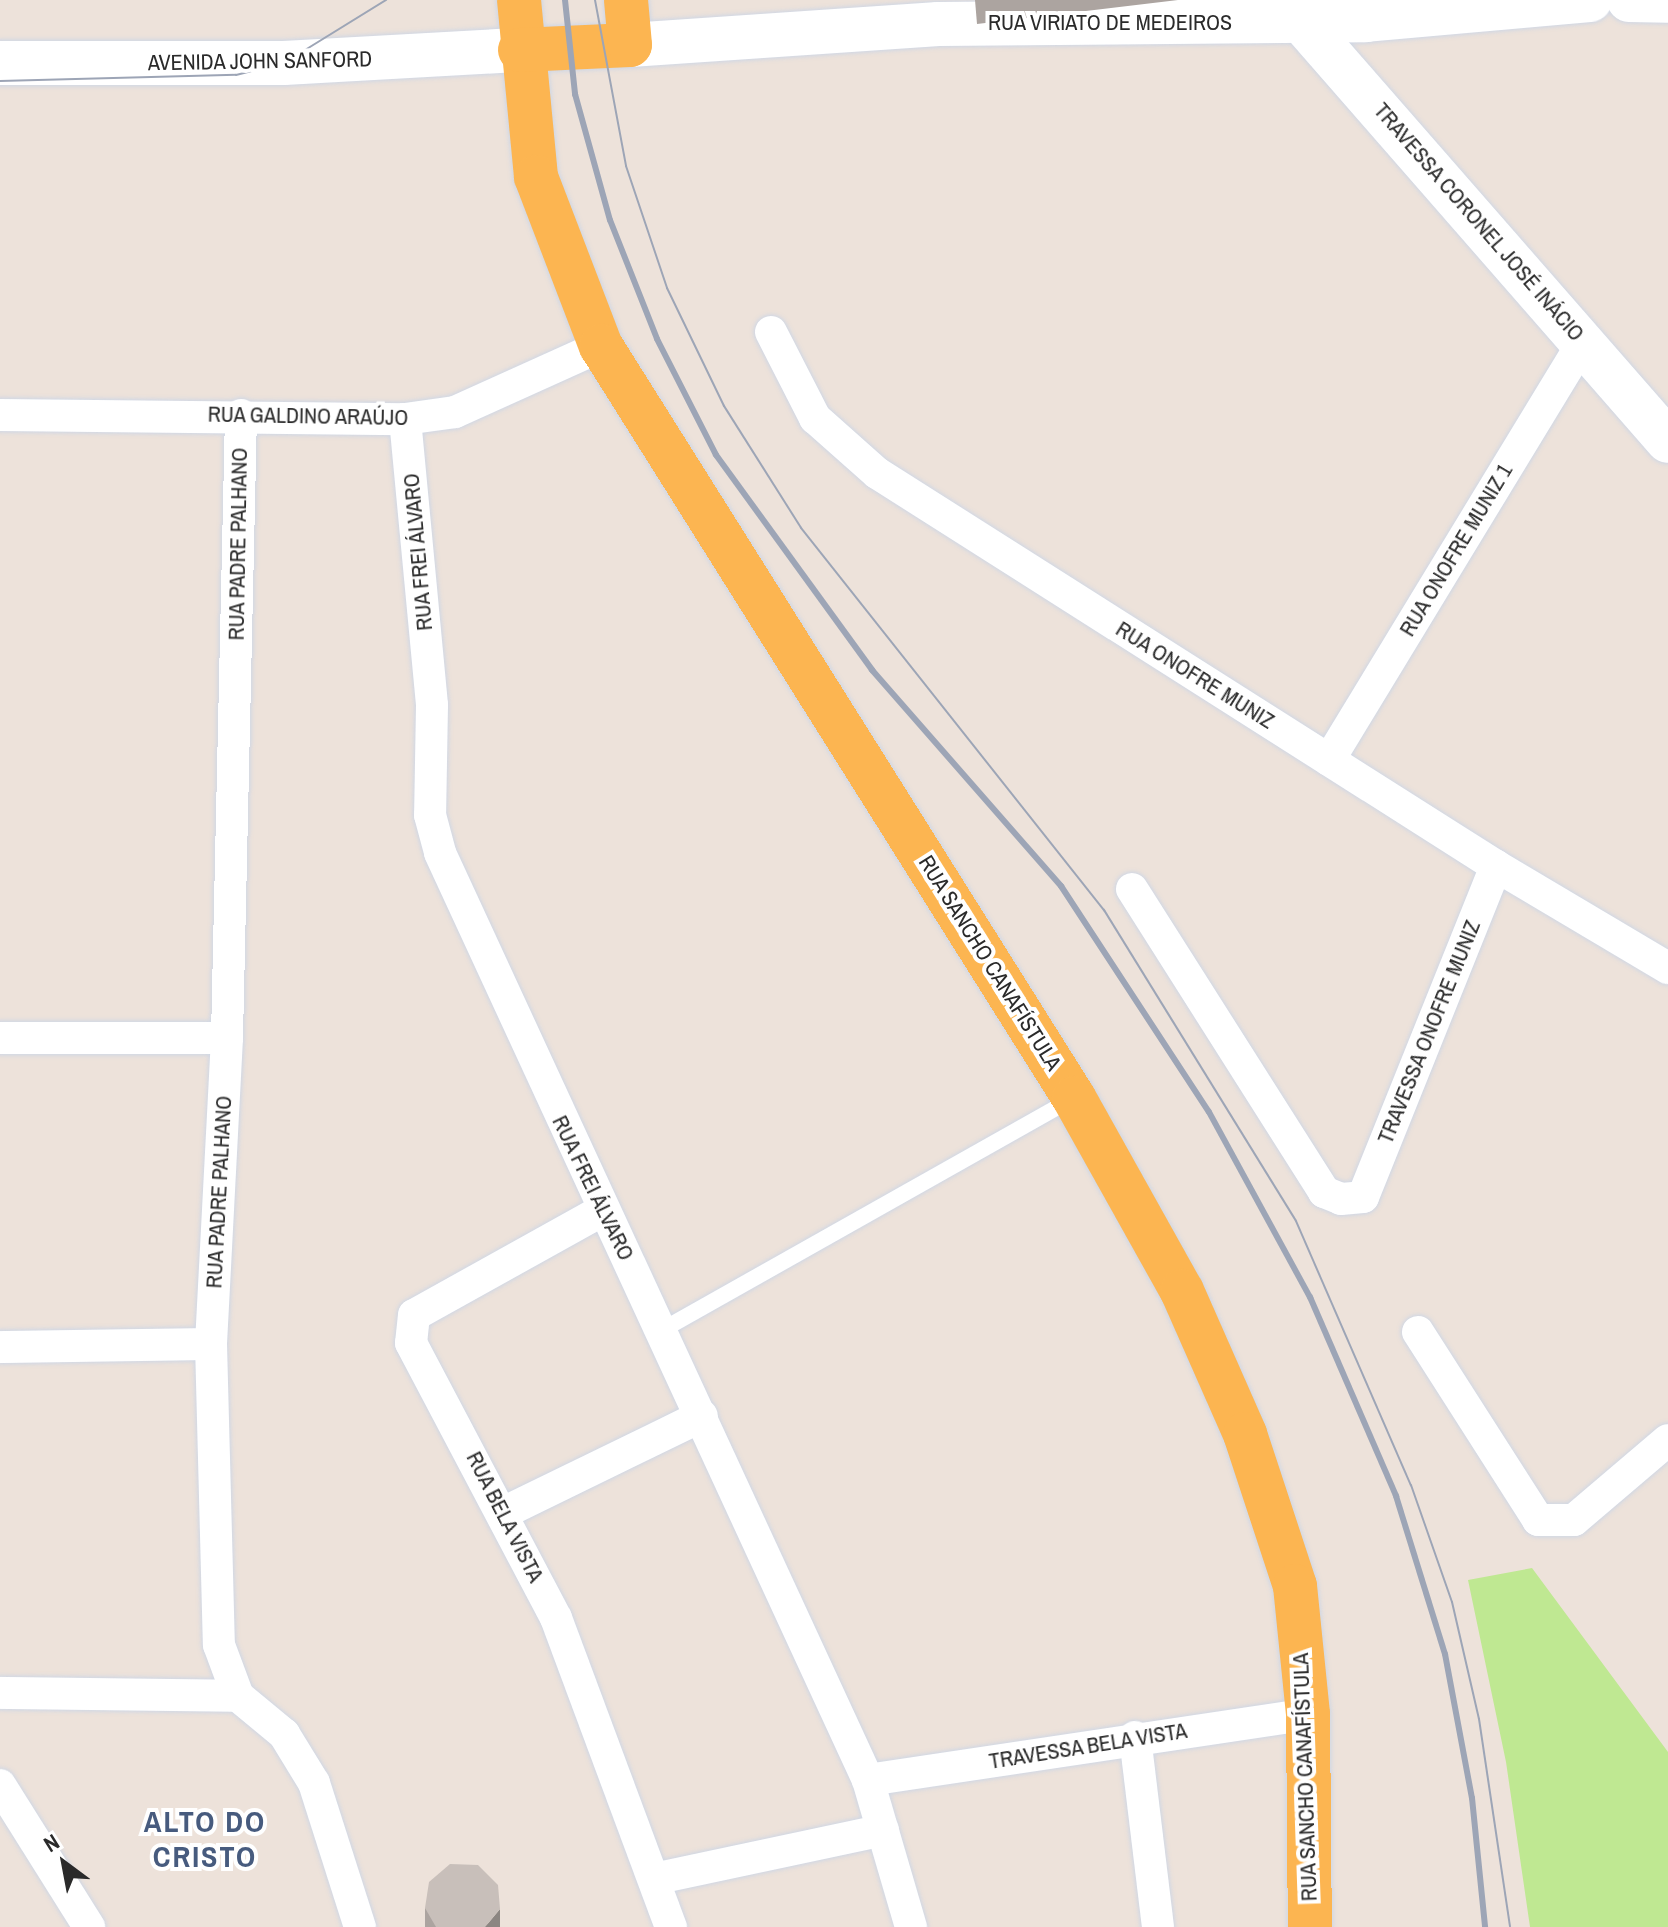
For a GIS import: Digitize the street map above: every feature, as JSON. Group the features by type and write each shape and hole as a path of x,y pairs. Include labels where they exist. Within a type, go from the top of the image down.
{"main road":[{"name":"RUA SANCHO CANAFÍSTULA","path":"519,0 520,50 536,177 601,346 1074,1098 1182,1291 1251,1448 1295,1586 1308,1714 1310,1927"},
{"path":"520,50 630,45 626,0"},
{"name":"RUA VIRIATO DE MEDEIROS","path":"630,45 937,12 1302,11 1590,0"},
{"path":"1629,0 1668,1"},
{"name":"TRAVESSA CORONEL JOSÉ INÁCIO","path":"1302,11 1668,441"},
{"name":"AVENIDA JOHN SANFORD","path":"0,63 284,63 520,50"}],"street":[{"name":"RUA ONOFRE MUNIZ","path":"771,332 815,418 839,444 1496,866 1668,968"},
{"name":"RUA ONOFRE MUNIZ 1","path":"1329,760 1584,341"},
{"name":"RUA GALDINO ARAÚJO","path":"0,415 405,419 455,412 601,346"},
{"name":"RUA PADRE PALHANO","path":"238,1696 219,1645 211,1344 227,1038 241,415"},
{"name":"RUA FREI ÁLVARO","path":"405,419 432,705 430,815 503,998 662,1330 868,1780 911,1927"},
{"name":"TRAVESSA ONOFRE MUNIZ","path":"1132,889 1324,1192 1363,1197 1496,866"},
{"path":"0,1038 227,1038"},
{"name":"RUA BELA VISTA","path":"603,1210 414,1315 409,1326 411,1343 505,1512 556,1618 658,1878 671,1927"},
{"path":"1418,1332 1538,1520 1574,1520 1666,1445"},
{"path":"0,1347 211,1344"},
{"path":"505,1512 702,1416"},
{"path":"0,1693 238,1696 284,1734 314,1783 360,1927"},
{"name":"TRAVESSA BELA VISTA","path":"868,1780 1135,1737 1308,1714"},
{"path":"1135,1737 1158,1927"},
{"path":"3,1795 89,1927"},
{"path":"658,1878 883,1830"}],"lane":[{"path":"662,1330 1074,1098"}],"green space":[{"path":"1532,1568 1668,1752 1668,1927 1530,1927 1506,1762 1468,1580"}],"building":[{"path":"450,1864 478,1865 498,1885 500,1909 485,1927 436,1927 425,1908 429,1882"}],"tram line":[{"path":"0,81 236,75 284,63 386,0"},
{"path":"595,0 626,166 667,288 724,406 801,528 1104,910 1296,1221 1411,1485 1452,1602 1479,1719 1510,1927"}],"railway":[{"path":"565,0 575,94 610,220 657,339 716,455 872,670 1061,886 1209,1112 1310,1297 1396,1496 1445,1654 1472,1798 1485,1927"}],"district":[{"name":"ALTO DO CRISTO","path":"205,1838"}]}
